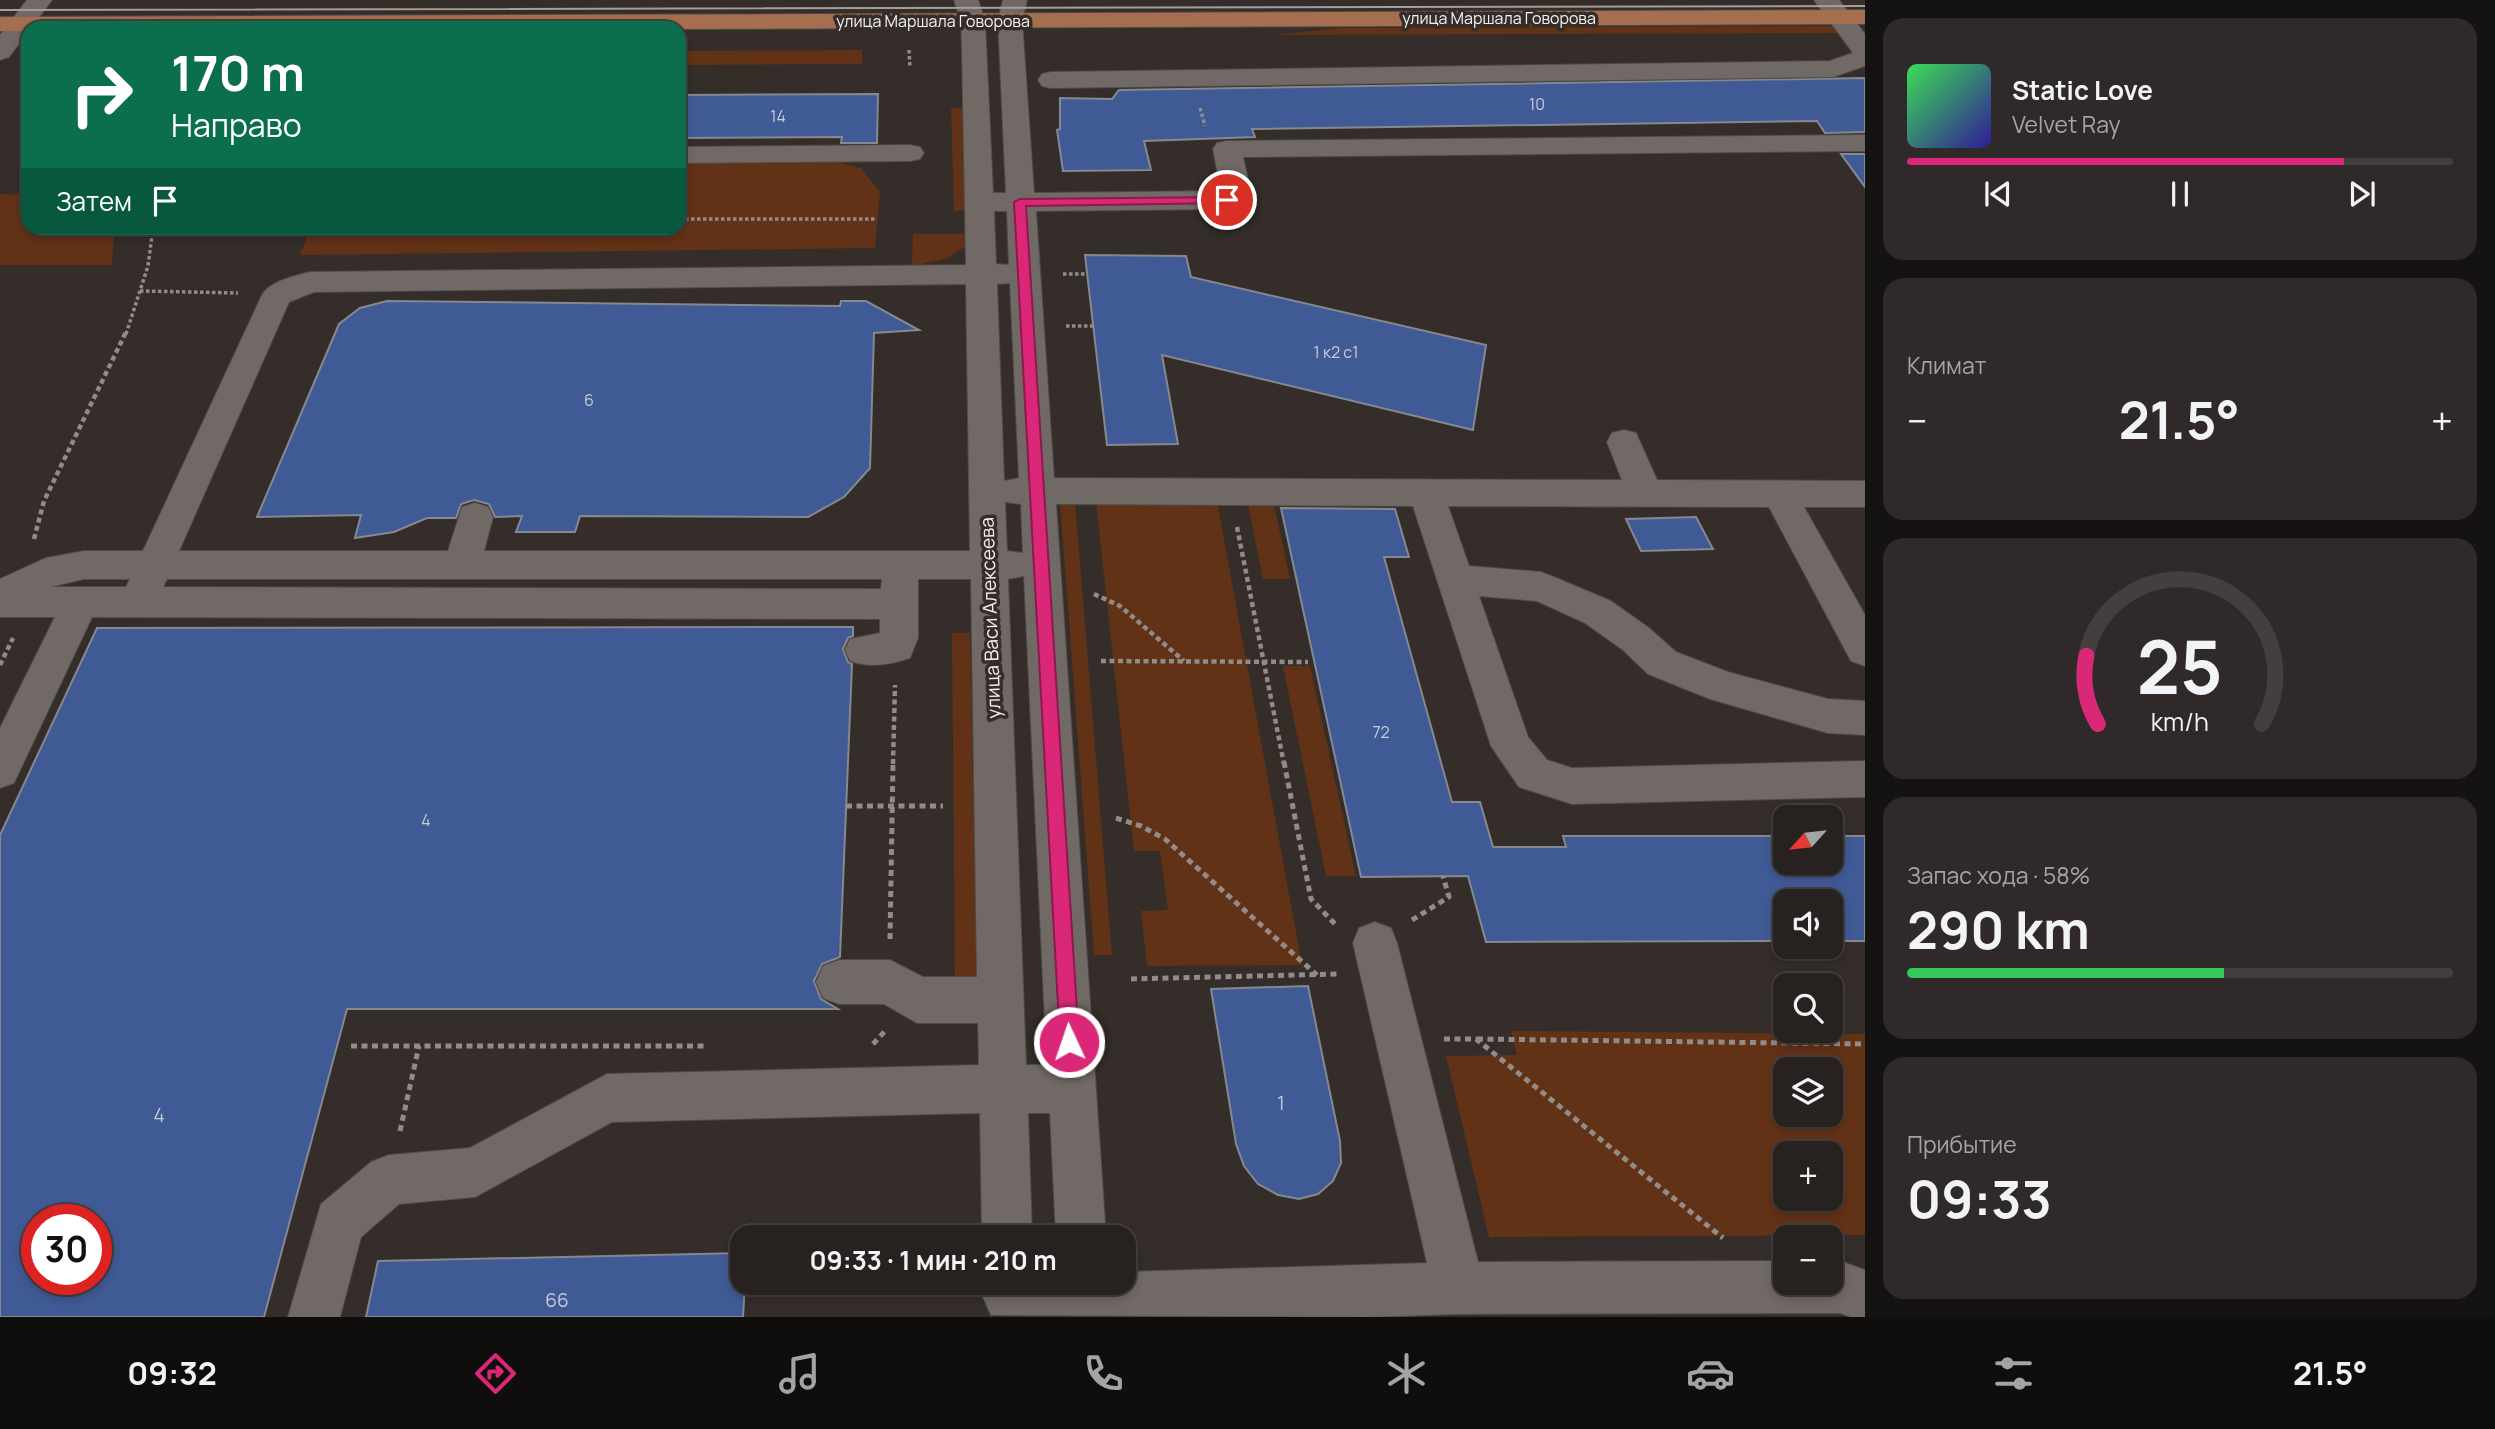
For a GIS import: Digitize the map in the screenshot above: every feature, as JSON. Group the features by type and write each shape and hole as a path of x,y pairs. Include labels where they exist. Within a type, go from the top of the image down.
{"main road":[{"name":"улица Маршала Говорова","path":"221,21 991,10 1844,11"}],"street":[{"path":"0,52 11,24 40,0"},
{"path":"991,10 1021,211 1039,274 1037,491 1080,1225"},
{"name":"улица Васи Алексеева","path":"991,10 979,211 1007,1225"},
{"path":"1844,11 1865,51"},
{"path":"1051,80 1218,80 1833,69 1865,57"},
{"path":"979,211 1227,200 1237,193 1227,149 1865,143"},
{"path":"686,155 911,153"},
{"path":"138,602 277,295 310,282 1039,274"},
{"path":"1624,442 1644,492"},
{"path":"987,490 1865,494"},
{"path":"1426,492 1511,746 1533,774 1572,786 1865,779"},
{"path":"1779,493 1865,650"},
{"path":"454,565 467,517"},
{"path":"14,595 46,572 84,565 1041,565"},
{"path":"880,648 900,604 900,565"},
{"path":"1455,579 1541,587 1598,612 1662,663 1724,687 1828,716 1865,718"},
{"path":"14,595 81,602 900,604"},
{"path":"0,770 81,602"},
{"path":"1379,958 1460,1288"},
{"path":"839,982 890,982 917,1000 1001,1000"},
{"path":"314,1317 339,1222 389,1180 474,1172 607,1098 1072,1089"},
{"path":"1009,1299 1159,1298 1460,1288 1773,1289"}],"path":[{"path":"909,50 910,67"},
{"path":"686,219 877,219"},
{"path":"0,665 22,618 14,595 32,548 44,501 124,339 148,266 152,235"},
{"path":"1039,274 1087,274"},
{"path":"140,290 277,295"},
{"path":"1058,326 1093,326"},
{"path":"1230,492 1311,899 1379,958"},
{"path":"1094,594 1120,606 1185,661"},
{"path":"871,1046 889,1028 893,806 880,648"},
{"path":"1101,661 1308,662"},
{"path":"846,806 943,806"},
{"path":"1116,818 1141,826 1165,839 1317,975"},
{"path":"1131,979 1317,975 1379,958 1449,897 1443,876"},
{"path":"1399,1039 1865,1044"},
{"path":"1476,1040 1773,1279"},
{"path":"351,1046 707,1046"},
{"path":"389,1180 419,1046"}],"shaded area":[{"path":"1832,26 1844,33 1274,35 1340,28"},
{"path":"862,50 862,64 686,65 686,51"},
{"path":"951,108 963,108 967,210 954,211"},
{"path":"828,160 861,168 880,192 875,248 300,255 308,235 686,235 686,163"},
{"path":"0,194 21,195 21,235 114,235 112,265 0,265"},
{"path":"913,234 965,234 966,246 946,259 912,266"},
{"path":"1217,501 1302,965 1147,966 1141,911 1168,910 1160,851 1134,851 1096,502"},
{"path":"1060,502 1075,502 1112,955 1094,955"},
{"path":"1248,505 1274,505 1290,579 1263,579"},
{"path":"952,633 970,633 977,977 955,977"},
{"path":"1283,666 1310,666 1356,876 1326,876"},
{"path":"1511,1031 1773,1033 1773,1043 1843,1043 1843,1034 1865,1034 1865,1235 1843,1235 1843,1225 1773,1225 1773,1235 1489,1237 1446,1056 1517,1055"}],"building":[{"path":"1865,78 1865,132 1825,133 1817,121 1252,129 1255,137 1144,141 1151,170 1063,171 1057,130 1060,129 1060,98 1112,99 1119,90"},
{"path":"878,94 877,143 841,143 842,137 686,138 686,95"},
{"path":"1841,154 1865,154 1865,187"},
{"path":"1085,255 1186,256 1191,277 1486,345 1473,430 1162,355 1178,444 1107,445"},
{"path":"387,301 840,306 841,301 866,301 919,330 874,333 870,468 844,497 808,517 580,516 575,532 516,532 522,516 495,517 489,504 474,500 461,504 456,518 427,518 394,532 355,538 361,515 257,517 339,324 360,308"},
{"path":"1281,508 1395,509 1409,557 1384,557 1452,802 1480,802 1493,847 1566,847 1563,836 1773,836 1773,875 1843,875 1843,836 1865,836 1865,941 1843,941 1843,889 1773,889 1773,941 1486,942 1468,876 1361,877"},
{"path":"1696,517 1713,549 1641,551 1626,519"},
{"path":"853,627 853,636 848,638 843,649 848,662 852,664 840,957 822,964 814,981 821,999 838,1009 347,1009 264,1317 0,1317 0,835 97,628"},
{"path":"1308,986 1340,1141 1341,1163 1333,1181 1318,1194 1299,1199 1278,1195 1258,1184 1244,1166 1236,1144 1211,989"},
{"path":"730,1253 730,1295 744,1295 743,1317 366,1317 378,1261"}],"tram line":[{"path":"0,10 1865,6"}],"route":[{"path":"1069,1042 1020,202 1227,200"}]}
